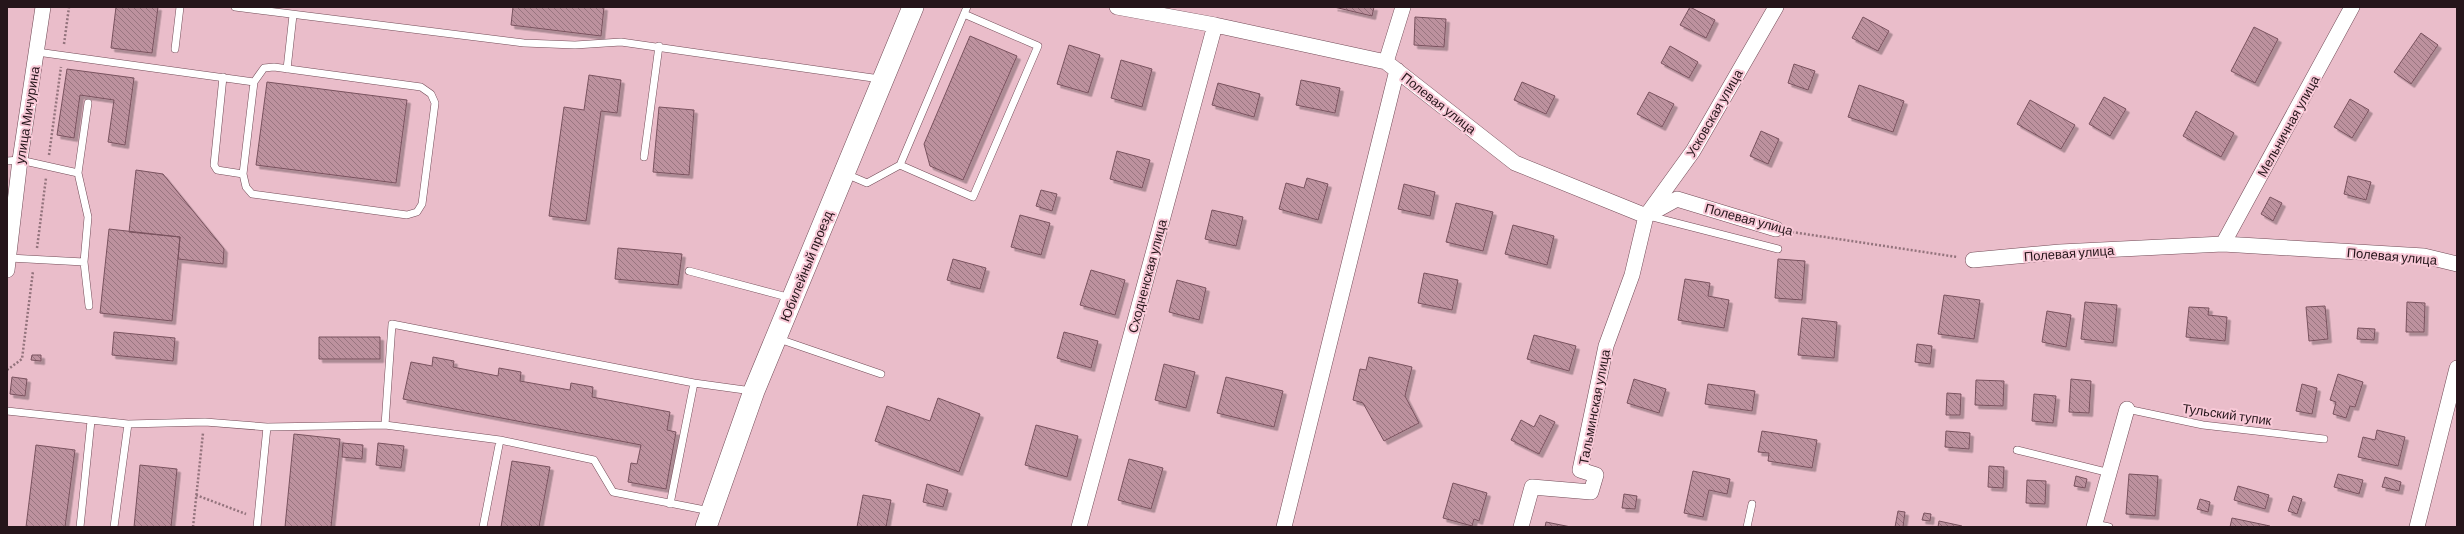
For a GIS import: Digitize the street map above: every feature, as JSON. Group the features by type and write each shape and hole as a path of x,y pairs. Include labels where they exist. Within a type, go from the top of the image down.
{"main road":[{"name":"Юбилейный проезд","path":"708,519 754,391 913,7"}],"street":[{"name":"улица Мичурина","path":"8,264 14,160 37,52 43,7"},
{"name":"Полевая улица","path":"1117,7 1215,25 1392,66 1515,163 1646,216 1677,199 1776,229"},
{"path":"1284,527 1392,66 1403,7"},
{"name":"Усковская улица","path":"1646,216 1693,151 1776,7"},
{"name":"Мельничная улица","path":"2223,244 2352,7"},
{"name":"Сходненская улица","path":"1079,527 1215,25"},
{"name":"Тальминская улица","path":"1521,527 1532,487 1591,492 1596,475 1580,470 1606,346 1632,275 1646,216"},
{"name":"Полевая улица","path":"1973,260 2060,252 2223,244 2424,256 2457,264"},
{"path":"2417,527 2457,368"},
{"path":"2099,526 2127,409"}],"lane":[{"path":"175,49 180,7"},
{"path":"236,7 524,43 574,45 621,42 658,46 883,79"},
{"path":"844,173 866,183 900,165 966,10 1038,46 973,197 900,165"},
{"path":"287,69 293,15"},
{"path":"644,157 658,46"},
{"path":"37,52 62,54 254,82"},
{"path":"264,68 287,69 421,87 431,94 435,103 422,204 417,212 407,215 252,194 246,187 243,174 254,82 264,68"},
{"path":"223,77 214,165 217,170 243,174"},
{"path":"88,103 78,173 88,217 84,262 89,306"},
{"path":"14,160 78,173"},
{"path":"1646,216 1778,248"},
{"path":"8,264 35,260 84,262"},
{"path":"689,271 793,299"},
{"path":"385,425 392,324 694,383 754,391"},
{"path":"776,338 880,374"},
{"path":"670,504 694,383"},
{"name":"Тульский тупик","path":"2127,409 2203,425 2324,439"},
{"path":"7,412 128,424 204,422 267,427 385,425 500,440 594,460 613,492 670,504 708,519"},
{"path":"80,527 91,421"},
{"path":"114,527 128,424"},
{"path":"257,527 267,427"},
{"path":"483,527 500,440"},
{"path":"2017,450 2111,473"},
{"path":"1747,527 1752,504"}],"path":[{"path":"7,370 22,359 69,7"},
{"name":"Полевая улица","path":"1776,229 1973,260"},
{"path":"193,527 204,422"},
{"path":"196,495 258,518"}],"building":[{"path":"116,7 158,7 152,53 111,48"},
{"path":"513,7 604,7 601,36 511,25"},
{"path":"1334,7 1374,7 1372,16"},
{"path":"1690,7 1715,20 1706,38 1680,25"},
{"path":"1415,17 1446,19 1444,47 1414,45"},
{"path":"1863,17 1889,31 1878,51 1852,38"},
{"path":"2254,27 2278,39 2255,83 2231,71"},
{"path":"2421,33 2438,45 2411,84 2394,72"},
{"path":"970,36 1017,56 963,180 930,166 924,144"},
{"path":"1069,45 1100,55 1088,93 1057,84"},
{"path":"1670,46 1698,62 1689,78 1661,63"},
{"path":"1121,60 1152,69 1142,107 1111,98"},
{"path":"1794,64 1815,71 1808,90 1788,83"},
{"path":"67,69 134,78 125,145 108,142 114,100 80,95 74,138 57,135"},
{"path":"589,75 621,80 617,113 601,111 586,221 549,216 564,107 584,110"},
{"path":"1301,80 1340,88 1335,113 1296,105"},
{"path":"267,82 407,100 396,183 256,165"},
{"path":"1522,82 1555,96 1546,114 1514,100"},
{"path":"1218,83 1260,94 1254,117 1212,105"},
{"path":"1859,85 1904,101 1893,132 1848,117"},
{"path":"1649,92 1674,104 1662,127 1637,114"},
{"path":"2104,97 2126,109 2110,136 2089,124"},
{"path":"2350,99 2369,110 2352,138 2334,127"},
{"path":"2030,100 2075,125 2061,149 2017,124"},
{"path":"659,107 694,110 689,175 653,172"},
{"path":"2196,111 2234,133 2221,157 2183,136"},
{"path":"1761,131 1779,139 1768,164 1750,156"},
{"path":"1117,151 1150,160 1142,188 1110,179"},
{"path":"136,170 163,174 224,249 223,264 178,259 180,237 129,232"},
{"path":"2348,176 2371,182 2366,200 2344,194"},
{"path":"1307,178 1328,184 1318,220 1279,209 1286,183 1304,188"},
{"path":"1404,184 1435,192 1430,216 1398,209"},
{"path":"1041,190 1057,194 1052,211 1036,206"},
{"path":"2270,197 2282,203 2273,221 2261,214"},
{"path":"1456,203 1493,212 1483,251 1446,242"},
{"path":"1212,210 1243,217 1236,246 1205,239"},
{"path":"1020,215 1050,223 1041,255 1011,247"},
{"path":"1513,225 1554,236 1547,265 1505,254"},
{"path":"109,229 180,237 172,321 100,313"},
{"path":"618,248 682,254 678,285 615,279"},
{"path":"953,259 986,268 980,289 947,280"},
{"path":"1778,259 1805,261 1802,300 1775,298"},
{"path":"1091,270 1125,280 1115,315 1080,305"},
{"path":"1424,273 1458,280 1452,310 1418,303"},
{"path":"1685,279 1710,283 1708,296 1729,300 1724,328 1678,320"},
{"path":"1177,280 1206,288 1199,320 1169,312"},
{"path":"1944,295 1980,300 1974,339 1938,334"},
{"path":"2085,302 2117,305 2113,343 2081,339"},
{"path":"2407,302 2425,303 2424,332 2406,332"},
{"path":"2325,306 2328,339 2309,341 2306,307"},
{"path":"2189,307 2209,308 2208,315 2227,317 2225,341 2186,337"},
{"path":"2047,311 2071,315 2066,347 2042,342"},
{"path":"1802,318 1837,322 1834,358 1798,355"},
{"path":"2358,328 2375,329 2374,340 2357,339"},
{"path":"114,332 175,338 173,361 112,355"},
{"path":"1064,332 1098,341 1091,368 1057,358"},
{"path":"1534,335 1576,346 1569,371 1527,359"},
{"path":"319,337 380,337 380,359 319,359"},
{"path":"1917,344 1932,346 1930,364 1915,362"},
{"path":"32,355 41,355 41,361 31,360"},
{"path":"433,357 454,361 453,367 498,376 499,368 521,372 520,381 570,390 571,383 593,387 592,397 670,412 667,430 676,432 666,489 628,482 631,463 637,464 641,445 403,399 411,362 432,366"},
{"path":"1369,357 1412,367 1405,396 1419,423 1384,441 1363,403 1353,400 1360,369 1366,370"},
{"path":"1164,364 1195,372 1186,408 1155,400"},
{"path":"2338,374 2363,382 2355,407 2350,406 2346,418 2333,414 2336,402 2330,400"},
{"path":"12,377 27,379 25,396 10,394"},
{"path":"1226,377 1283,391 1274,427 1217,413"},
{"path":"1634,379 1666,389 1659,413 1627,403"},
{"path":"2071,379 2091,381 2089,413 2069,412"},
{"path":"1976,380 2004,381 2003,406 1975,405"},
{"path":"1708,384 1755,391 1752,411 1705,404"},
{"path":"2302,384 2317,388 2312,414 2296,411"},
{"path":"1947,393 1961,394 1960,415 1946,415"},
{"path":"2034,394 2056,396 2053,423 2032,421"},
{"path":"938,398 980,414 959,472 875,441 887,406 930,421"},
{"path":"1540,415 1555,422 1539,454 1511,440 1521,420 1534,427"},
{"path":"1036,425 1078,436 1067,477 1025,465"},
{"path":"2377,430 2405,437 2398,466 2358,457 2363,437 2375,440"},
{"path":"1762,431 1817,440 1812,468 1768,461 1769,453 1758,452"},
{"path":"1946,431 1970,433 1969,449 1945,447"},
{"path":"294,434 340,439 331,527 285,527"},
{"path":"343,443 363,445 362,459 342,457"},
{"path":"378,443 404,446 401,468 376,465"},
{"path":"36,445 75,450 65,527 26,527"},
{"path":"1129,459 1163,468 1151,509 1118,500"},
{"path":"512,461 550,467 539,527 501,527"},
{"path":"140,465 177,469 171,527 134,527"},
{"path":"1989,466 2004,467 2003,488 1988,487"},
{"path":"1693,471 1730,479 1727,494 1709,490 1703,517 1684,513"},
{"path":"2129,474 2158,476 2155,516 2126,514"},
{"path":"2338,474 2363,480 2359,494 2334,487"},
{"path":"2076,476 2087,479 2085,488 2074,486"},
{"path":"2385,477 2401,482 2399,491 2382,487"},
{"path":"2027,480 2046,481 2045,504 2026,503"},
{"path":"1453,483 1487,493 1479,521 1474,519 1472,526 1443,518"},
{"path":"927,484 948,490 943,507 923,502"},
{"path":"2238,486 2269,495 2265,509 2234,500"},
{"path":"1624,494 1637,496 1635,509 1622,508"},
{"path":"863,495 891,500 886,527 857,527"},
{"path":"2293,496 2302,499 2297,514 2288,511"},
{"path":"2200,499 2210,502 2208,512 2197,509"},
{"path":"1898,511 1905,512 1903,527 1895,527"},
{"path":"1924,513 1931,514 1930,521 1922,520"},
{"path":"2232,518 2270,526 2270,527 2230,527"},
{"path":"1939,521 1962,526 1962,527 1938,527"},
{"path":"1546,522 1571,527 1545,527"}]}
